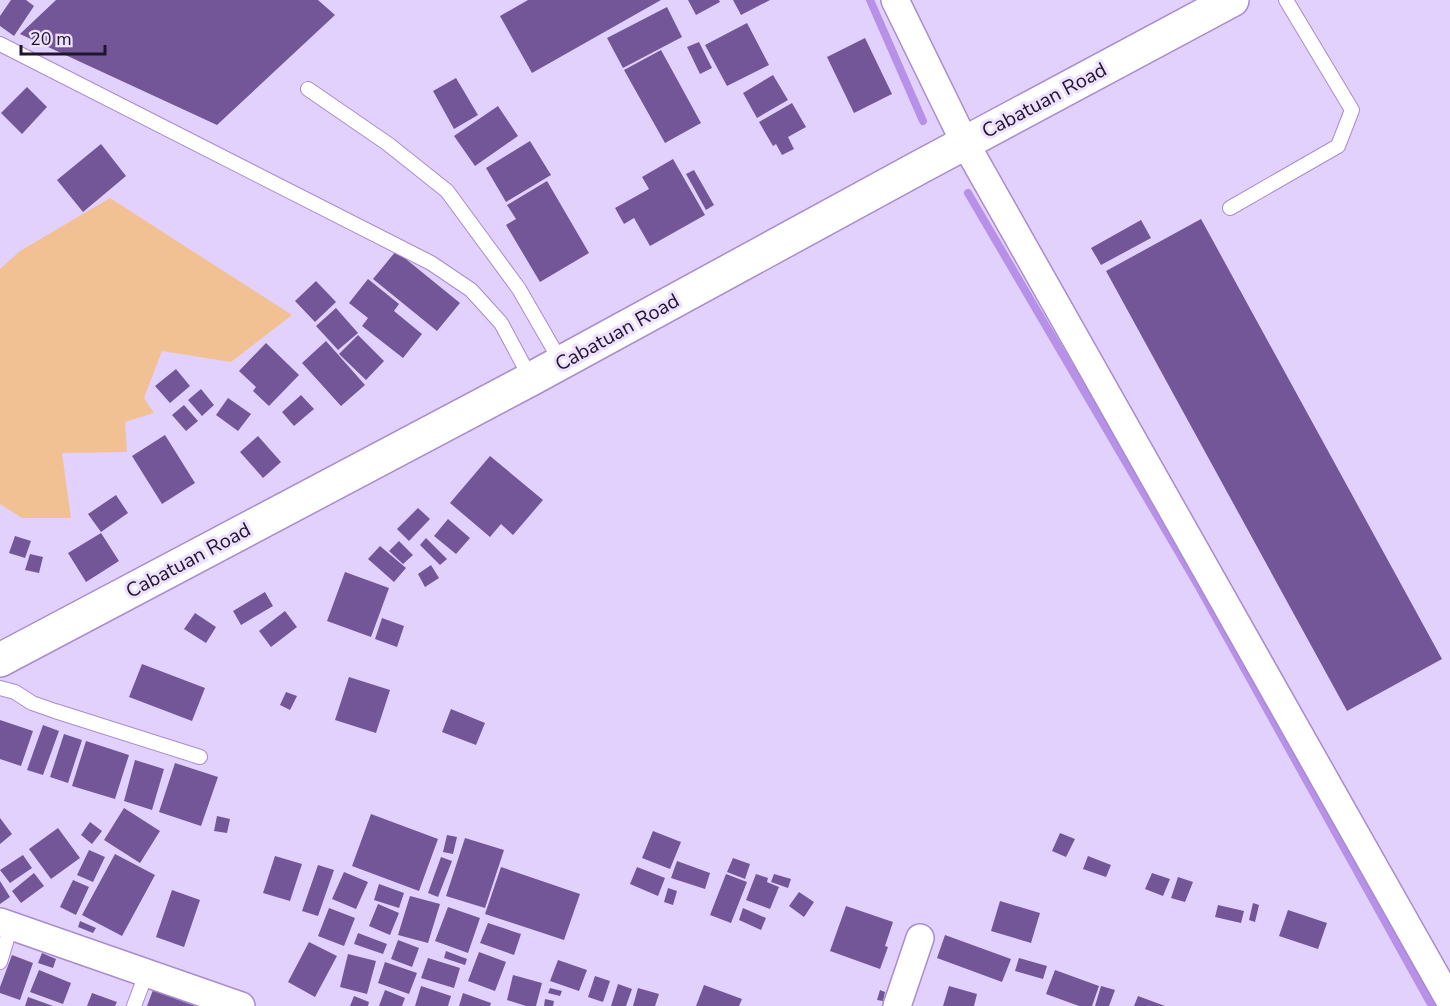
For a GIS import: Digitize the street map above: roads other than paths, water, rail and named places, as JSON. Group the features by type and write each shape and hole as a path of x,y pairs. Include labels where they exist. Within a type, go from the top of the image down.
{"highway":[{"name":"Cabatuan Road","path":"0,660 561,363 1232,0"}],"street":[{"path":"895,0 965,143 1450,1001"},
{"path":"5,924 241,1006"},
{"path":"897,1006 920,938"}],"lane":[{"path":"1230,208 1338,146 1352,110 1286,0"},
{"path":"0,44 431,263 471,291 501,323 531,379"},
{"path":"308,88 388,144 447,190 519,289 561,363"},
{"path":"0,688 15,692 32,703 55,711 200,756"},
{"path":"0,962 5,924"},
{"path":"134,1006 146,974"}],"waterway":[{"path":"870,0 923,121"},
{"path":"968,193 1199,587 1432,1006"}]}
